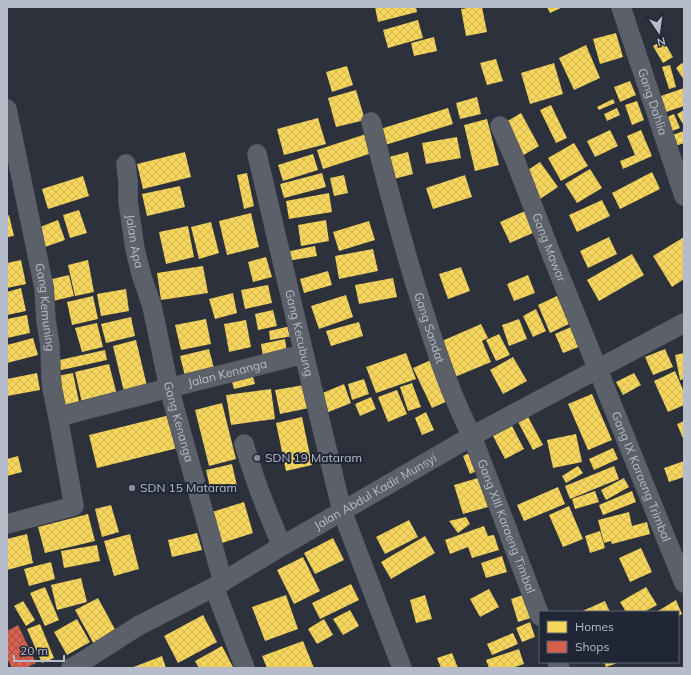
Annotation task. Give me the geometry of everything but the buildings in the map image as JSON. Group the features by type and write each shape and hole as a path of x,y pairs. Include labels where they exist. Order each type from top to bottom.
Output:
{"street":[{"name":"Gang Dahlia","path":"621,7 684,196"},
{"name":"Gang Kemuning","path":"7,109 44,288 45,314 50,346 50,377 74,506 7,524"},
{"name":"Gang Sandat","path":"371,122 412,274 437,353 462,417 472,436"},
{"name":"Gang Mawar","path":"500,126 598,369"},
{"name":"Gang Kecubung","path":"257,154 342,512 402,668"},
{"name":"Jalan Apa","path":"126,169 134,249 152,306"},
{"name":"Gang Kenanga","path":"152,306 169,388 218,585 245,668"},
{"name":"Jalan Abdul Kadir Munsyi","path":"81,666 138,626 218,585 282,546 472,436 684,323"},
{"name":"Jalan Kenanga","path":"58,417 304,354"},
{"name":"Gang IX Karaeng Trimbal","path":"598,369 684,583"},
{"name":"Gang XIII Karaeng Timbal","path":"472,436 539,613"},
{"path":"244,444 253,475 282,546"}],"place":[{"name":"SDN 19 Mataram","path":"257,458"},
{"name":"SDN 15 Mataram","path":"132,488"}]}
